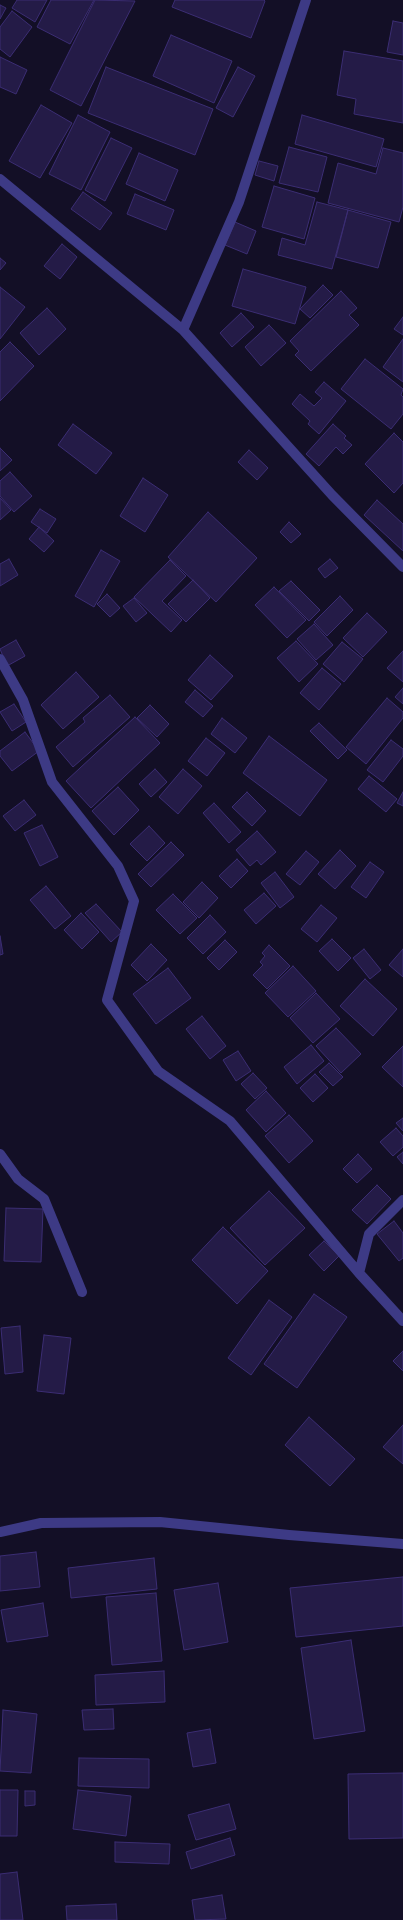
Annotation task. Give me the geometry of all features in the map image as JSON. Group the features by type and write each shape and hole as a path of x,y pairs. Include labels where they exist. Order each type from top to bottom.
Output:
{"street":[{"path":"183,330 239,202 306,0"},
{"path":"0,179 183,330 332,495 403,567"},
{"path":"0,659 23,700 52,782 118,866 134,901 107,1000 158,1071 230,1121 359,1273 403,1321"},
{"path":"0,1154 18,1179 44,1199 82,1292"},
{"path":"359,1273 369,1234 403,1200"},
{"path":"0,1532 41,1523 160,1522 289,1535 403,1544"}],"building":[{"path":"17,0 47,0 35,22 12,8"},
{"path":"51,0 94,0 70,44 37,27"},
{"path":"95,0 135,1 81,106 50,90"},
{"path":"175,0 265,1 251,38 172,7"},
{"path":"0,5 6,8 0,19"},
{"path":"12,11 32,27 10,57 0,49 0,27"},
{"path":"393,21 403,23 403,55 387,52"},
{"path":"171,35 232,61 214,103 153,76"},
{"path":"344,51 403,61 403,123 354,114 356,99 337,95"},
{"path":"0,57 27,70 16,94 0,87"},
{"path":"106,67 213,109 195,155 88,113"},
{"path":"238,67 255,76 233,117 216,108"},
{"path":"41,105 72,123 40,178 9,161"},
{"path":"78,115 110,132 81,190 49,174"},
{"path":"302,115 384,139 376,167 295,144"},
{"path":"111,138 132,148 105,201 85,190"},
{"path":"289,147 327,157 318,192 279,183"},
{"path":"383,148 403,153 403,207 399,222 328,203 338,163 376,174"},
{"path":"139,153 178,170 165,201 126,184"},
{"path":"259,161 278,166 274,181 255,175"},
{"path":"274,186 315,198 304,239 262,227"},
{"path":"83,192 112,213 100,230 71,209"},
{"path":"135,194 174,210 166,230 127,214"},
{"path":"317,202 348,210 332,269 278,255 282,238 305,245"},
{"path":"348,210 391,222 378,268 336,257"},
{"path":"235,222 256,231 247,254 225,245"},
{"path":"62,244 77,257 60,279 44,266"},
{"path":"0,258 6,263 0,270"},
{"path":"243,269 306,287 295,324 232,306"},
{"path":"323,285 333,295 310,318 300,309"},
{"path":"0,287 25,307 0,339"},
{"path":"341,291 357,308 349,315 359,325 311,371 295,355 299,351 290,341"},
{"path":"47,308 66,329 39,355 20,333"},
{"path":"241,313 254,327 232,347 220,333"},
{"path":"403,317 403,335 394,329"},
{"path":"269,325 286,343 261,366 245,347"},
{"path":"403,339 403,382 383,367"},
{"path":"10,342 34,366 0,401 0,352"},
{"path":"365,359 403,389 401,395 403,397 403,414 391,429 341,389"},
{"path":"324,382 346,401 319,434 308,424 310,421 292,404 300,394 314,406 322,398 315,392"},
{"path":"73,424 112,453 96,474 58,445"},
{"path":"333,424 346,436 344,438 352,445 343,454 336,447 319,466 306,454"},
{"path":"394,433 403,442 403,483 394,493 365,464"},
{"path":"0,448 12,460 0,471"},
{"path":"249,450 268,468 257,480 238,462"},
{"path":"10,472 32,496 14,512 0,496 0,481"},
{"path":"143,478 168,495 145,532 120,516"},
{"path":"0,498 11,510 0,520"},
{"path":"377,500 403,524 403,551 364,515"},
{"path":"40,509 56,519 47,533 31,522"},
{"path":"208,512 257,558 216,602 168,557"},
{"path":"289,522 301,534 291,543 280,532"},
{"path":"39,527 54,541 44,552 29,539"},
{"path":"101,550 120,561 94,607 75,596"},
{"path":"9,559 18,575 0,586 0,564"},
{"path":"330,559 338,568 325,578 318,569"},
{"path":"170,560 186,576 162,601 182,620 171,632 134,597"},
{"path":"193,580 210,598 186,622 168,604"},
{"path":"291,581 320,610 309,621 279,591"},
{"path":"274,587 306,620 287,638 255,605"},
{"path":"107,594 120,608 110,617 97,604"},
{"path":"340,596 353,610 327,636 314,622"},
{"path":"134,598 147,613 136,622 123,606"},
{"path":"367,613 387,632 363,657 343,638"},
{"path":"314,624 333,645 316,660 297,639"},
{"path":"16,640 25,656 7,666 0,649"},
{"path":"296,641 318,664 299,682 277,658"},
{"path":"342,642 363,659 344,682 323,664"},
{"path":"403,651 403,682 387,668"},
{"path":"210,655 233,676 211,700 188,680"},
{"path":"322,668 341,684 319,710 300,693"},
{"path":"76,672 99,697 63,729 41,705"},
{"path":"403,688 403,704 395,697"},
{"path":"195,690 213,706 203,717 185,702"},
{"path":"110,695 130,717 73,767 56,747 85,722 83,718"},
{"path":"387,698 403,712 403,718 366,764 346,747"},
{"path":"14,704 26,722 12,731 0,712"},
{"path":"150,705 169,724 157,737 137,718"},
{"path":"135,717 160,743 91,808 66,781"},
{"path":"222,718 247,738 235,753 211,734"},
{"path":"319,723 347,750 338,759 310,731"},
{"path":"25,732 39,751 12,771 0,756 0,751"},
{"path":"269,736 327,780 300,816 243,773"},
{"path":"206,738 225,753 207,776 188,761"},
{"path":"391,740 403,749 403,756 383,782 367,770"},
{"path":"155,769 167,782 151,797 139,784"},
{"path":"183,769 202,786 178,814 159,797"},
{"path":"369,776 397,799 386,812 358,789"},
{"path":"118,787 139,810 114,835 92,811"},
{"path":"247,792 266,811 252,826 232,807"},
{"path":"403,792 403,806 397,803"},
{"path":"24,800 36,815 15,831 3,816"},
{"path":"214,803 241,832 229,843 203,813"},
{"path":"42,825 58,857 40,866 24,833"},
{"path":"149,826 165,843 147,861 130,844"},
{"path":"257,831 276,852 261,865 257,860 250,866 236,850"},
{"path":"171,842 184,855 151,887 138,874"},
{"path":"340,850 356,866 335,889 318,874"},
{"path":"306,851 319,862 300,885 286,874"},
{"path":"237,859 248,871 231,888 219,876"},
{"path":"370,862 384,872 366,898 351,887"},
{"path":"275,872 294,897 280,908 261,883"},
{"path":"202,882 218,898 199,918 183,902"},
{"path":"46,886 71,916 55,929 30,900"},
{"path":"264,893 276,906 256,924 244,910"},
{"path":"173,894 197,918 180,934 156,910"},
{"path":"96,904 122,932 111,942 85,913"},
{"path":"321,905 337,918 317,942 301,929"},
{"path":"81,913 99,932 82,949 64,930"},
{"path":"210,915 226,932 203,954 187,938"},
{"path":"0,936 3,954 0,955"},
{"path":"332,939 351,958 338,971 319,951"},
{"path":"225,940 237,952 219,970 207,958"},
{"path":"151,944 167,960 147,981 131,965"},
{"path":"269,945 290,966 267,989 253,975 263,965 260,962 265,956 262,953"},
{"path":"364,949 381,970 370,979 353,958"},
{"path":"403,949 403,977 389,965"},
{"path":"293,966 316,991 288,1017 265,993"},
{"path":"168,968 191,998 156,1024 133,994"},
{"path":"365,979 397,1009 373,1036 340,1006"},
{"path":"316,993 340,1019 313,1043 290,1018"},
{"path":"202,1016 226,1046 210,1059 186,1029"},
{"path":"336,1028 361,1054 341,1073 316,1046"},
{"path":"311,1045 324,1061 297,1084 284,1067"},
{"path":"403,1046 403,1087 382,1067"},
{"path":"238,1051 251,1071 236,1081 223,1060"},
{"path":"329,1063 343,1077 333,1086 319,1072"},
{"path":"253,1073 267,1088 255,1099 241,1084"},
{"path":"315,1074 328,1088 313,1102 300,1088"},
{"path":"266,1091 286,1113 266,1132 246,1110"},
{"path":"289,1115 313,1141 289,1163 265,1136"},
{"path":"403,1118 403,1131 396,1123"},
{"path":"396,1128 403,1136 403,1147 393,1156 380,1142"},
{"path":"403,1152 403,1164 397,1157"},
{"path":"358,1154 372,1169 357,1183 343,1169"},
{"path":"377,1185 391,1199 367,1224 352,1210"},
{"path":"269,1191 305,1228 265,1265 230,1228"},
{"path":"6,1208 43,1209 41,1262 4,1261"},
{"path":"394,1221 403,1233 403,1258 399,1261 377,1234"},
{"path":"223,1227 268,1271 237,1304 192,1260"},
{"path":"324,1241 339,1256 324,1271 309,1255"},
{"path":"314,1294 347,1317 297,1388 264,1364"},
{"path":"269,1300 292,1317 251,1375 228,1358"},
{"path":"20,1326 23,1372 5,1374 1,1328"},
{"path":"44,1335 71,1338 64,1394 37,1391"},
{"path":"403,1351 403,1371 393,1361"},
{"path":"309,1417 355,1459 330,1486 285,1445"},
{"path":"403,1425 403,1464 383,1447"},
{"path":"36,1552 40,1587 0,1591 0,1556"},
{"path":"154,1558 157,1589 71,1598 68,1568"},
{"path":"403,1577 403,1626 296,1637 290,1588"},
{"path":"218,1583 228,1642 184,1650 174,1590"},
{"path":"156,1593 162,1661 112,1665 106,1597"},
{"path":"43,1603 48,1636 7,1642 1,1610"},
{"path":"351,1640 365,1731 314,1739 301,1648"},
{"path":"164,1671 165,1702 96,1705 95,1675"},
{"path":"113,1709 114,1729 84,1730 82,1710"},
{"path":"3,1710 37,1714 31,1773 0,1771"},
{"path":"210,1729 216,1763 193,1767 187,1733"},
{"path":"79,1758 149,1759 149,1788 78,1786"},
{"path":"403,1773 403,1838 349,1839 348,1774"},
{"path":"0,1790 18,1790 17,1836 0,1836"},
{"path":"78,1790 131,1796 126,1836 73,1829"},
{"path":"25,1791 35,1791 35,1805 25,1806"},
{"path":"229,1804 236,1829 196,1840 188,1815"},
{"path":"230,1838 235,1855 191,1869 186,1852"},
{"path":"115,1842 170,1844 169,1864 115,1862"},
{"path":"17,1872 23,1920 0,1920 0,1874"},
{"path":"222,1895 226,1919 195,1920 192,1900"},
{"path":"116,1904 117,1920 67,1920 66,1906"}]}
